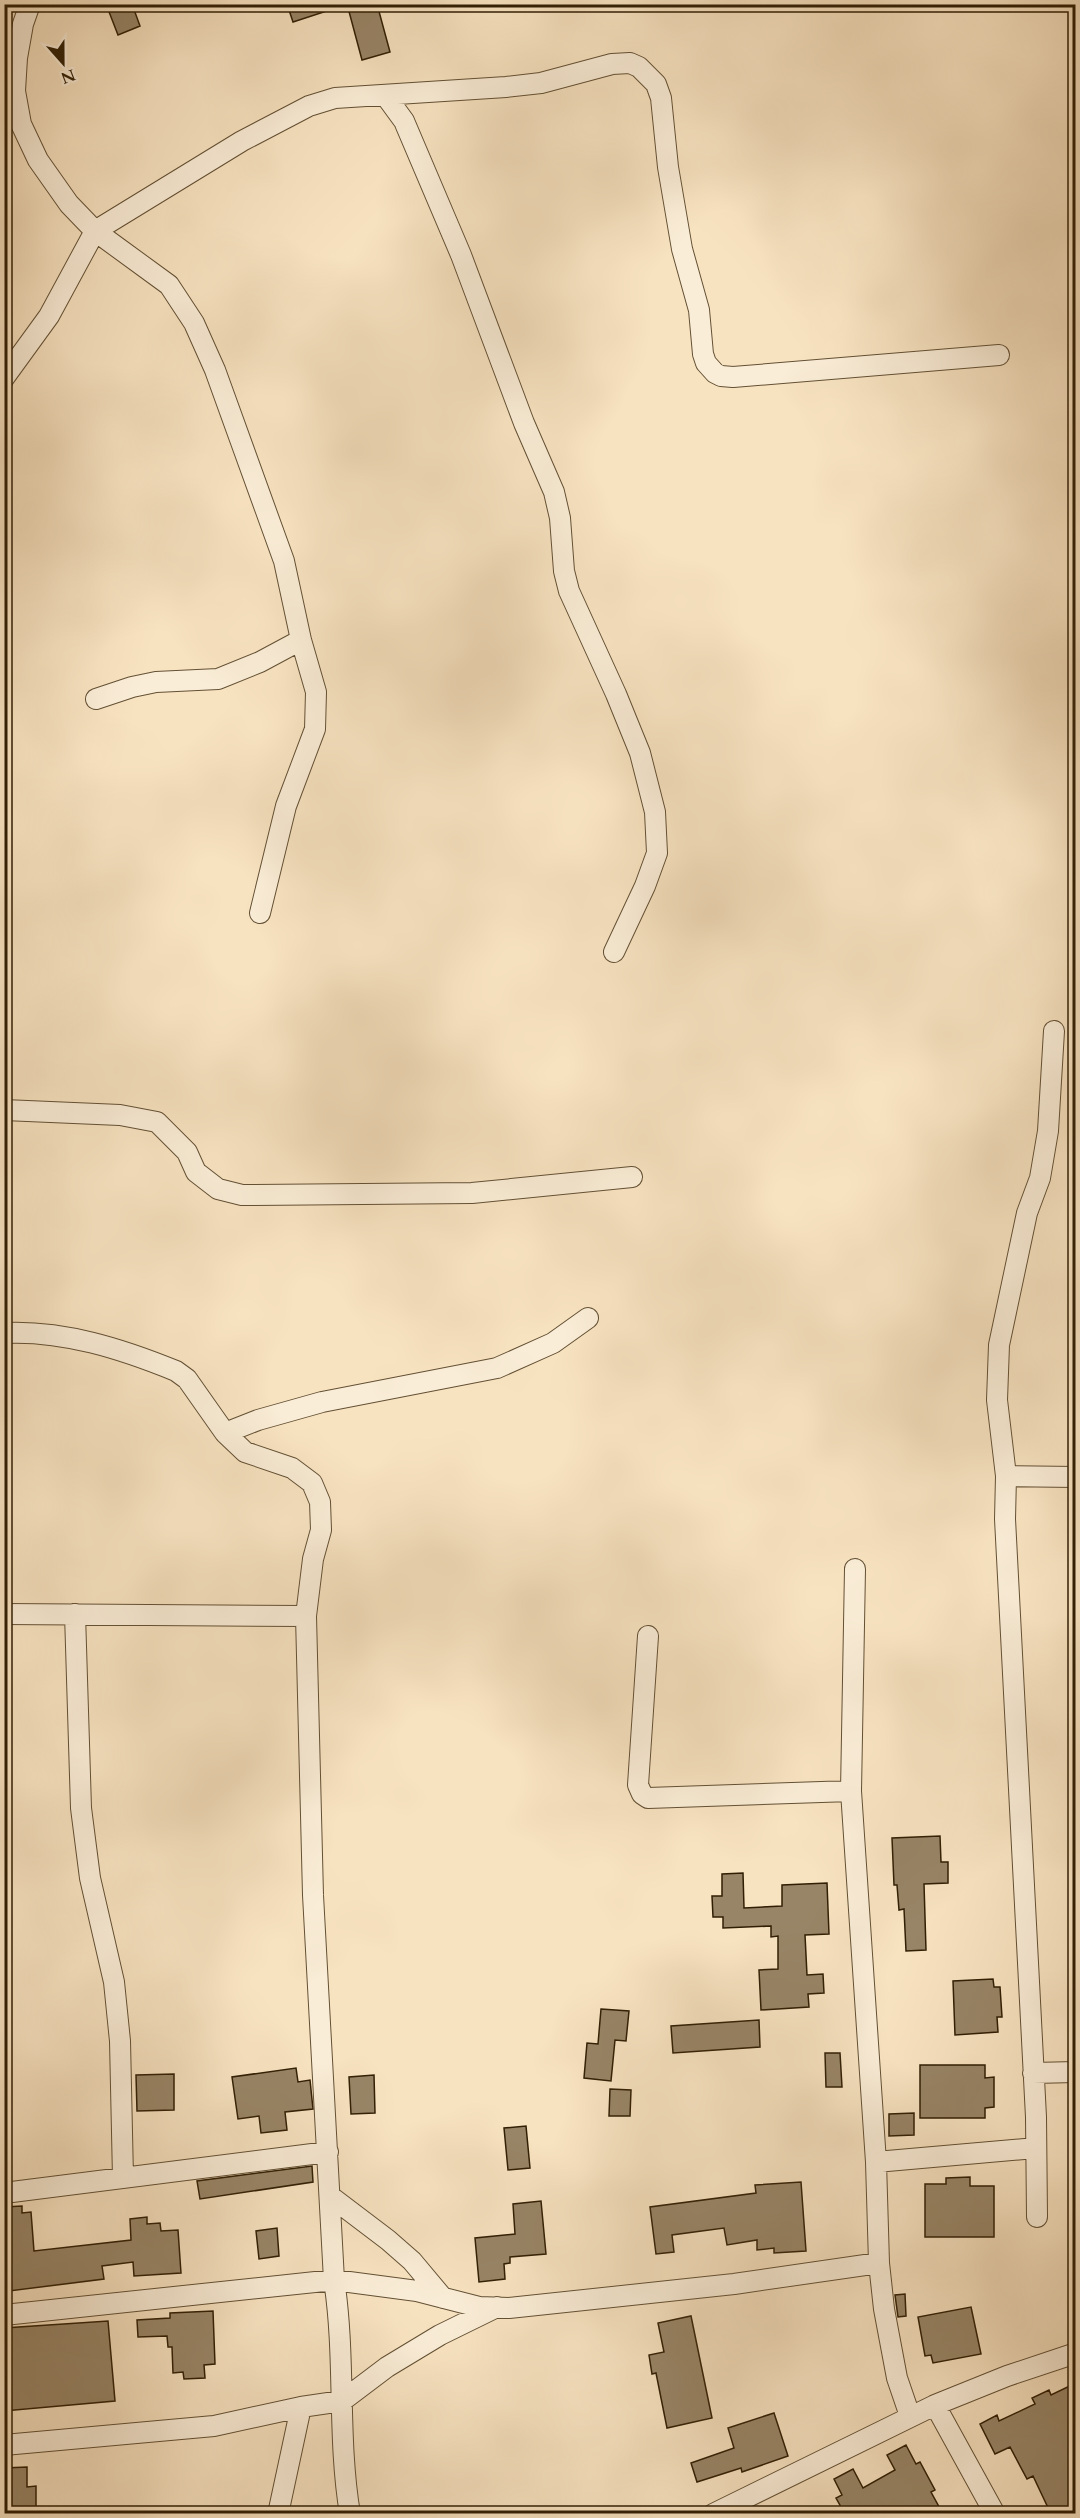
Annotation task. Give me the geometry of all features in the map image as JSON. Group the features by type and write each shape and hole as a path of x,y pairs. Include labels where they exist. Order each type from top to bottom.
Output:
{"street":[{"path":"30,4 22,24 17,58 15,91 21,124 38,160 69,204 95,231 169,285 194,323 214,370 285,561 301,640 316,692 315,729 286,806 260,913"},
{"path":"4,378 49,316 95,231 242,141 309,106 335,98 541,83 612,64 630,63 646,73 656,84 661,98 668,167 682,249 700,318 703,354 706,363 721,376 733,377 999,355"},
{"path":"385,95 404,121 461,255 524,423 554,492 560,518 564,571 569,591 640,753 656,812 657,853 645,886 614,952"},
{"path":"96,699 156,682 218,679 260,662 301,640"},
{"path":"1037,2217 1033,2073 1005,1519 1006,1476 998,1400 999,1345 1027,1213 1040,1178 1048,1131 1054,1031"},
{"path":"4,1110 120,1115 157,1122 187,1152 196,1172 218,1189 242,1196 472,1194 632,1177"},
{"path":"225,1433 258,1420 322,1402 497,1368 553,1343 588,1318"},
{"path":"4,1334 25,1332 71,1338 176,1371 187,1379 225,1433 244,1452 292,1468 312,1483 320,1502 321,1530 312,1559 306,1616 313,1894 334,2280 340,2320 344,2475 350,2514"},
{"path":"1006,1476 1076,1477"},
{"path":"855,1569 851,1791 876,2162 879,2263 884,2309 897,2378 910,2416"},
{"path":"4,1614 306,1616"},
{"path":"75,1614 81,1808 90,1878 114,1982 120,2041 123,2178"},
{"path":"648,1636 638,1785 642,1794 648,1798 851,1791"},
{"path":"1033,2073 1076,2072"},
{"path":"876,2162 1036,2148"},
{"path":"4,2193 328,2152"},
{"path":"330,2196 412,2260 443,2298"},
{"path":"4,2315 334,2280 417,2291 479,2307 497,2307 734,2284 879,2263"},
{"path":"4,2445 214,2426 301,2407 342,2401 396,2362 497,2307"},
{"path":"713,2514 910,2416 1007,2376 1076,2353"},
{"path":"935,2405 995,2514"},
{"path":"278,2514 301,2407"}],"building":[{"path":"106,4 132,4 140,26 118,35"},
{"path":"287,4 336,4 336,8 293,22"},
{"path":"347,4 377,4 390,52 362,60"},
{"path":"940,1836 941,1862 948,1862 948,1883 924,1884 926,1950 906,1951 904,1909 899,1910 897,1885 894,1885 892,1838"},
{"path":"743,1873 744,1908 782,1906 782,1885 827,1883 829,1934 805,1935 807,1975 823,1974 824,1993 808,1994 809,2007 761,2010 759,1970 778,1969 778,1936 771,1937 771,1926 723,1928 723,1917 713,1917 712,1896 722,1896 722,1874"},
{"path":"993,1979 994,1987 1000,1987 1002,2017 997,2017 998,2032 955,2035 953,1981"},
{"path":"601,2009 629,2011 626,2041 615,2040 611,2081 584,2078 587,2043 598,2044"},
{"path":"759,2020 760,2047 673,2053 671,2026"},
{"path":"825,2053 840,2053 842,2087 826,2087"},
{"path":"920,2065 985,2065 985,2078 994,2077 994,2107 985,2108 985,2118 920,2118"},
{"path":"296,2068 298,2082 310,2080 313,2109 285,2112 287,2130 261,2133 259,2116 238,2119 232,2077"},
{"path":"174,2074 174,2110 137,2111 136,2075"},
{"path":"374,2075 375,2113 351,2114 349,2077"},
{"path":"610,2089 631,2090 630,2116 609,2116"},
{"path":"914,2113 914,2135 889,2136 889,2114"},
{"path":"526,2126 530,2168 508,2170 504,2128"},
{"path":"312,2166 313,2182 200,2199 197,2181"},
{"path":"970,2177 970,2186 994,2186 994,2237 925,2237 925,2184 946,2184 946,2178"},
{"path":"801,2182 806,2251 774,2253 774,2248 757,2250 757,2240 727,2245 724,2228 672,2235 674,2252 656,2254 650,2207 756,2193 755,2185"},
{"path":"541,2201 546,2254 510,2257 510,2263 504,2264 505,2279 479,2282 475,2238 515,2234 513,2204"},
{"path":"22,2206 22,2213 31,2212 34,2251 131,2240 130,2219 147,2217 147,2224 160,2223 161,2231 178,2230 181,2273 134,2276 133,2262 102,2266 104,2279 9,2291 4,2253 4,2207"},
{"path":"277,2228 279,2256 259,2259 256,2231"},
{"path":"905,2294 906,2316 898,2317 895,2295"},
{"path":"971,2307 981,2354 933,2363 931,2355 925,2356 918,2317"},
{"path":"213,2311 215,2364 204,2365 205,2378 184,2379 183,2372 173,2373 172,2347 168,2347 167,2336 138,2337 137,2320 170,2318 170,2313"},
{"path":"691,2316 712,2418 667,2428 656,2373 652,2374 649,2355 664,2352 658,2323"},
{"path":"108,2321 115,2401 4,2411 4,2328"},
{"path":"1076,2383 1076,2514 1051,2514 1033,2476 1027,2479 1010,2447 995,2454 980,2424 997,2415 999,2421 1035,2404 1032,2398 1049,2390 1051,2395"},
{"path":"774,2413 788,2456 742,2472 741,2468 697,2482 691,2463 734,2448 728,2428"},
{"path":"906,2445 916,2464 920,2462 935,2490 931,2492 943,2514 845,2514 836,2498 842,2495 834,2479 853,2469 863,2488 895,2470 887,2455"},
{"path":"27,2467 27,2487 36,2486 36,2512 4,2513 4,2468"}]}
